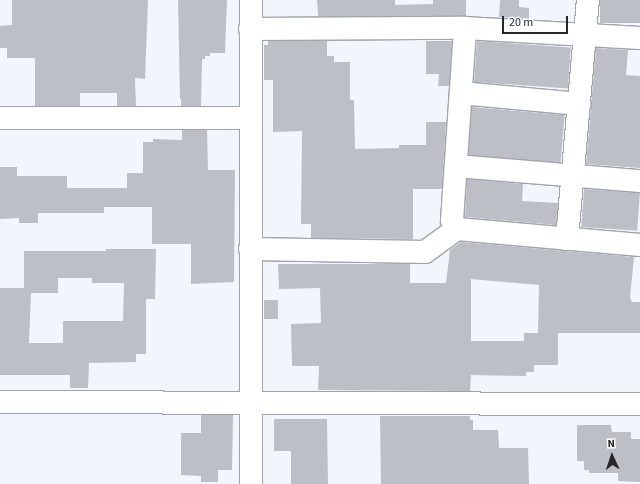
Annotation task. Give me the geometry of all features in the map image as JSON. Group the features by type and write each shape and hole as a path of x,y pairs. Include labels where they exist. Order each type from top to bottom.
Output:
{"street":[{"path":"251,0 251,484"},
{"path":"567,238 588,0"},
{"path":"250,29 465,28 640,38"},
{"path":"457,229 452,220 465,28"},
{"path":"461,93 579,104"},
{"path":"0,118 250,118"},
{"path":"456,166 640,181"},
{"path":"250,249 424,252 457,229 640,245"},
{"path":"0,402 640,404"}],"building":[{"path":"12,0 148,0 145,79 135,78 136,106 117,106 117,93 80,93 80,106 35,106 35,58 7,58 7,48 0,48 0,26 12,25"},
{"path":"178,0 227,0 225,53 210,53 210,56 205,56 205,59 202,59 201,106 181,106"},
{"path":"317,0 395,0 395,5 433,4 433,0 466,0 466,16 318,16"},
{"path":"500,0 519,0 519,7 529,8 529,19 499,17"},
{"path":"600,0 640,0 640,23 600,23"},
{"path":"268,41 327,41 327,56 334,56 334,62 350,62 350,100 354,100 355,149 399,148 399,145 426,145 426,122 446,122 442,189 413,189 413,239 311,238 311,224 301,224 302,131 273,132 273,80 264,80 264,45 268,45"},
{"path":"426,41 452,41 449,86 438,86 439,74 426,74"},
{"path":"477,41 571,48 568,88 474,82"},
{"path":"596,48 628,50 626,75 640,76 640,168 586,164"},
{"path":"472,107 565,115 560,163 468,155"},
{"path":"182,130 207,130 208,170 235,170 234,282 191,284 191,244 152,244 152,207 104,207 104,213 38,213 38,223 19,223 19,218 0,219 0,167 17,167 17,176 67,176 67,188 127,188 127,173 143,173 143,142 153,142 153,139 182,140"},
{"path":"467,179 523,184 522,201 558,203 556,225 465,217"},
{"path":"584,189 640,193 637,231 581,227"},
{"path":"461,242 634,257 630,298 632,302 640,302 640,333 558,333 558,365 534,365 534,372 526,372 526,376 471,375 470,391 318,390 319,366 292,366 291,324 321,323 320,288 279,289 278,264 410,264 410,283 446,283 450,250","holes":["471,279 539,285 538,333 524,333 524,341 471,341"]},
{"path":"106,249 156,249 155,299 146,299 146,354 136,354 136,362 89,363 88,388 70,388 70,375 0,375 0,288 24,288 24,251 106,251","holes":["58,278 92,278 92,283 124,283 123,321 63,321 63,343 29,343 31,293 58,293"]},
{"path":"264,300 278,300 278,319 264,319"},
{"path":"201,415 233,415 232,470 218,470 218,482 201,482 201,476 181,475 181,433 201,433"},
{"path":"380,416 470,416 470,420 473,420 473,430 498,430 499,448 528,448 529,484 381,484"},
{"path":"274,419 327,419 328,484 291,484 291,451 274,451"},
{"path":"577,425 611,425 612,432 631,432 631,439 640,439 640,482 618,481 618,473 589,473 589,470 584,470 584,461 577,461"}]}
